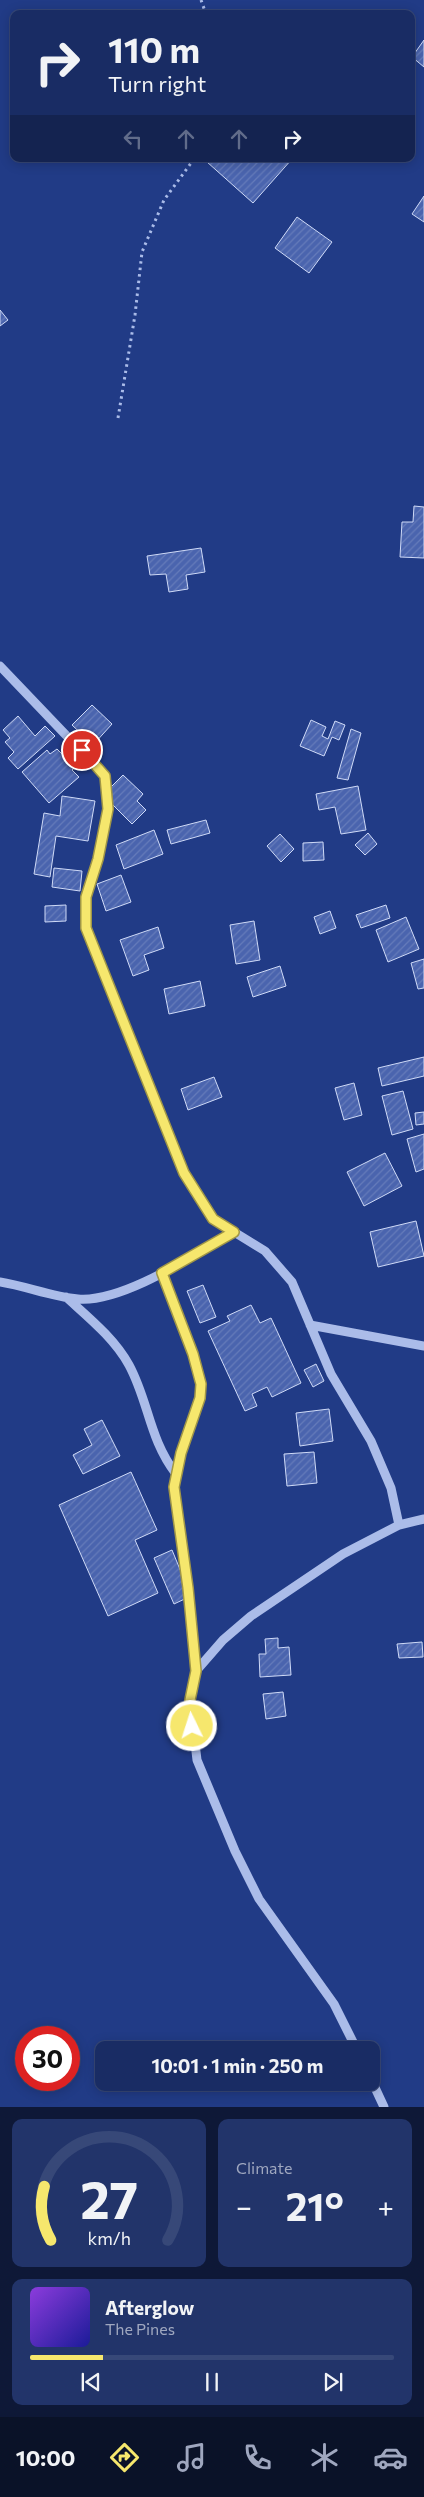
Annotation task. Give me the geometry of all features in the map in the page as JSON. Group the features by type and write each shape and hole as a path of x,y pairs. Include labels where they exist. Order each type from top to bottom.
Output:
{"street":[{"path":"0,666 105,776 108,809 98,859 86,897 86,928 184,1173 213,1219 265,1251 292,1282 331,1374 371,1441 391,1488 399,1524"},
{"path":"0,1282 79,1300 110,1295 162,1273 234,1232"},
{"path":"162,1273 193,1354 201,1384 200,1398 176,1474 174,1502 188,1588 196,1671 190,1700 197,1760 235,1851 259,1899 334,2004 352,2041"},
{"path":"65,1296 119,1347 130,1367 145,1404 156,1442 164,1458 176,1474"},
{"path":"310,1325 424,1346"},
{"path":"196,1671 223,1640 251,1616 343,1554 399,1524 424,1519"},
{"path":"377,2091 384,2107"}],"path":[{"path":"118,418 135,315 142,252 164,200 192,162"}],"building":[{"path":"424,40 424,67 415,60 415,53"},
{"path":"207,162 289,162 253,203"},
{"path":"424,196 424,222 412,214"},
{"path":"297,217 332,242 309,273 275,248"},
{"path":"0,310 8,320 0,326"},
{"path":"414,506 424,507 424,558 400,557 402,522 413,522"},
{"path":"201,548 205,572 186,575 188,589 169,592 166,574 150,575 147,556"},
{"path":"92,705 112,724 93,745 72,725"},
{"path":"18,716 35,736 45,726 55,736 18,769 8,758 14,752 5,742 10,738 3,730"},
{"path":"311,720 326,727 322,736 328,739 335,721 345,725 339,740 332,737 324,756 300,746"},
{"path":"351,729 361,733 348,780 337,778"},
{"path":"78,745 88,756 72,770 79,777 49,803 22,772 47,750 50,754 57,749 65,757"},
{"path":"123,775 143,794 137,801 146,810 132,824 103,795"},
{"path":"358,786 366,830 341,834 335,807 319,810 316,794"},
{"path":"62,796 95,801 88,841 56,836 50,877 34,874 44,813 60,816"},
{"path":"206,820 210,833 171,844 167,830"},
{"path":"154,830 163,854 124,869 116,845"},
{"path":"368,833 377,844 365,855 355,845"},
{"path":"280,834 294,849 281,862 267,846"},
{"path":"323,842 324,860 303,861 303,843"},
{"path":"54,868 82,871 80,891 52,887"},
{"path":"121,875 131,902 106,911 97,884"},
{"path":"66,905 66,921 45,922 45,906"},
{"path":"386,905 390,918 361,928 356,915"},
{"path":"330,911 336,928 320,934 314,917"},
{"path":"406,917 419,949 388,962 376,930"},
{"path":"254,921 260,960 236,964 230,925"},
{"path":"158,927 164,948 144,955 149,970 133,976 120,940"},
{"path":"424,959 424,988 418,989 411,963"},
{"path":"280,966 286,986 253,997 247,977"},
{"path":"200,981 205,1006 169,1014 164,989"},
{"path":"424,1057 424,1076 382,1086 378,1068"},
{"path":"214,1077 222,1097 188,1110 181,1089"},
{"path":"354,1083 362,1115 344,1120 335,1088"},
{"path":"403,1091 413,1129 392,1135 382,1096"},
{"path":"424,1112 424,1124 416,1125 415,1113"},
{"path":"424,1134 424,1169 416,1172 407,1139"},
{"path":"385,1153 402,1186 364,1206 347,1172"},
{"path":"416,1221 424,1256 378,1267 370,1232"},
{"path":"203,1285 216,1317 200,1323 187,1291"},
{"path":"251,1305 260,1323 271,1318 301,1383 272,1397 267,1387 252,1394 257,1406 245,1411 208,1331 230,1321 227,1316"},
{"path":"316,1364 324,1381 313,1387 304,1370"},
{"path":"329,1409 333,1441 300,1446 296,1413"},
{"path":"102,1420 120,1456 83,1474 73,1455 92,1445 84,1429"},
{"path":"314,1452 317,1483 287,1486 284,1454"},
{"path":"131,1472 157,1530 135,1540 158,1593 108,1616 59,1505"},
{"path":"172,1550 191,1596 174,1604 154,1558"},
{"path":"278,1638 278,1648 289,1647 291,1675 260,1677 259,1654 266,1654 265,1639"},
{"path":"422,1642 423,1657 399,1658 397,1644"},
{"path":"283,1692 286,1716 266,1719 263,1694"}],"route":[{"path":"82,750 105,776 108,809 98,859 86,897 86,928 184,1173 213,1219 234,1232 162,1273 193,1354 201,1384 200,1398 181,1453 174,1487 174,1502 188,1588 196,1671 190,1700 192,1726"}]}
